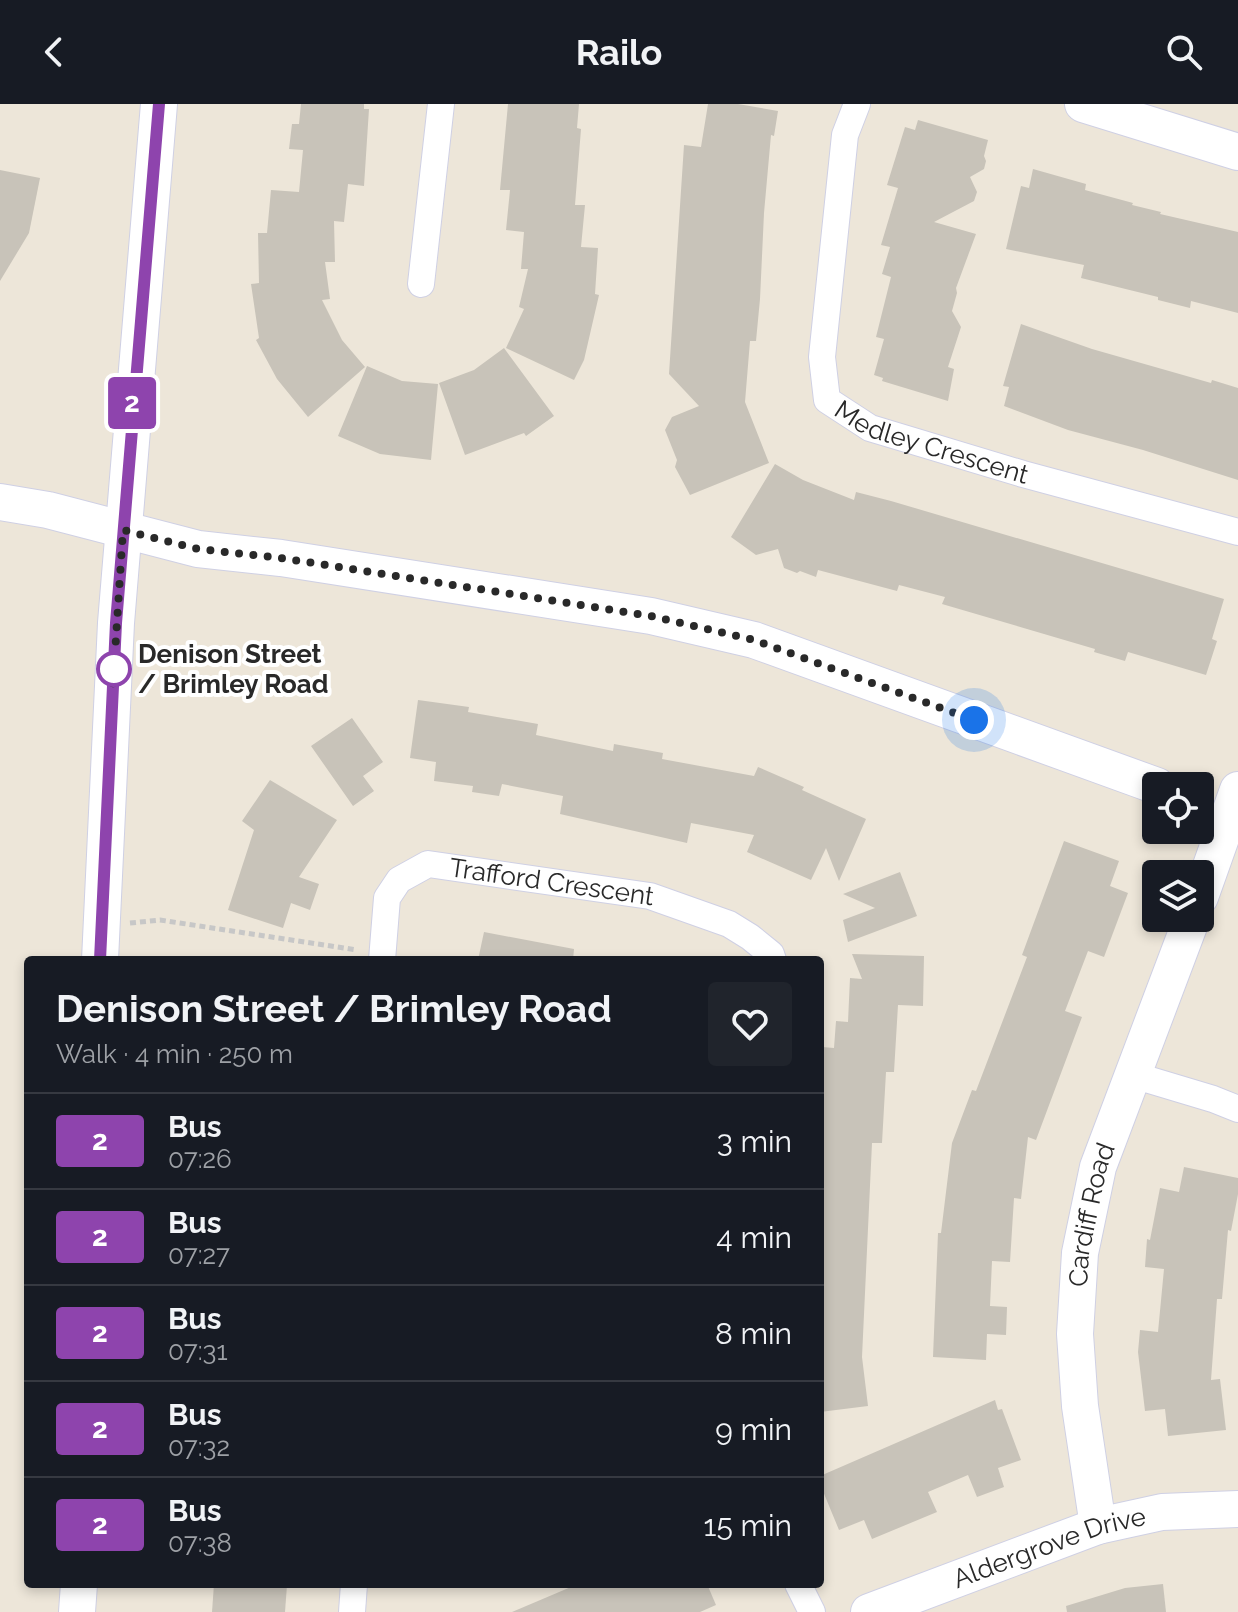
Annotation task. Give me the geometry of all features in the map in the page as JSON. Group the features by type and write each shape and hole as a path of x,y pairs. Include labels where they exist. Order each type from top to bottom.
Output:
{"street":[{"path":"100,956 116,623 159,104"},
{"path":"421,284 441,104"},
{"name":"Medley Crescent","path":"857,104 845,135 822,357 827,400 870,428 1023,474 1238,532"},
{"path":"1083,104 1238,152"},
{"path":"0,502 48,510 198,549 281,558 651,616 754,640 1142,781"},
{"path":"1211,860 1227,805"},
{"name":"Trafford Crescent","path":"382,956 387,898 399,880 428,864 650,896 729,924 772,956"},
{"name":"Cardiff Road","path":"1098,1526 1080,1406 1075,1334 1080,1253 1098,1167 1187,932"},
{"path":"1133,1075 1238,1109"},
{"name":"Aldergrove Drive","path":"869,1612 1098,1526 1162,1512 1238,1509"},
{"path":"77,1612 79,1588"},
{"path":"352,1612 354,1588"},
{"path":"800,1588 812,1612"}],"path":[{"path":"160,920 376,956"}],"building":[{"path":"301,104 364,104 364,109 369,109 364,186 348,184 344,222 334,221 335,262 325,262 330,299 322,300 342,340 365,367 308,417 277,379 256,340 259,338 251,284 259,283 258,233 267,233 271,190 299,192 303,150 289,149 292,124 299,124"},
{"path":"508,104 579,104 577,128 581,129 575,205 585,205 581,247 598,248 595,294 599,295 584,360 574,380 506,348 524,309 519,307 528,269 521,269 524,232 506,230 510,190 500,190"},
{"path":"708,104 738,104 778,111 774,136 771,135 756,341 750,341 745,402 769,463 690,495 675,467 677,460 665,430 672,417 699,406 669,374 684,145 701,147"},
{"path":"918,120 988,140 984,169 970,177 977,192 974,201 934,222 976,234 956,288 952,311 961,327 948,367 954,369 948,401 882,381 883,378 874,375 884,339 876,337 891,277 882,274 890,247 881,245 898,188 887,185 905,127 915,130"},
{"path":"1033,169 1086,184 1085,190 1160,214 1238,232 1238,313 1191,301 1190,308 1158,300 1158,297 1081,278 1084,265 1006,249 1021,186 1029,188"},
{"path":"0,170 40,178 29,233 0,281"},
{"path":"1021,324 1092,349 1238,388 1238,480 1068,430 1004,406 1009,387 1003,386"},
{"path":"504,348 554,416 526,436 524,433 465,455 439,383 474,370"},
{"path":"367,366 402,381 438,384 431,460 380,454 338,436"},
{"path":"775,464 803,480 854,500 856,492 891,501 1224,599 1212,639 1217,641 1206,675 1128,652 1125,661 1094,652 1095,649 942,604 945,597 899,585 897,591 818,570 816,577 800,571 797,573 784,568 778,549 756,555 731,537"},
{"path":"418,700 469,707 468,712 538,724 536,735 613,751 614,744 663,753 662,759 754,776 758,767 866,819 839,881 826,848 811,880 747,852 754,835 691,823 687,843 560,814 563,796 502,784 499,796 472,792 473,786 434,781 436,762 410,758"},
{"path":"352,718 383,762 363,776 374,791 353,806 311,746"},
{"path":"270,780 337,820 299,877 319,884 310,910 291,903 283,928 228,910 254,830 242,821"},
{"path":"1064,841 1119,861 1110,886 1128,893 1104,957 1088,951 1065,1011 1082,1017 1036,1140 1028,1137 1021,1199 1014,1198 1010,1262 992,1261 990,1306 1007,1307 1006,1335 987,1334 986,1360 933,1357 938,1233 941,1233 952,1143 972,1090 976,1091 1027,957 1022,955"},
{"path":"900,872 917,916 848,942 843,920 875,908 843,894"},
{"path":"484,932 574,949 573,956 479,956"},
{"path":"852,954 924,956 923,1006 898,1005 894,1072 886,1072 882,1143 872,1143 862,1357 868,1406 824,1412 824,1047 834,1048 836,1021 848,1022 850,978 862,979"},
{"path":"1184,1167 1238,1178 1231,1231 1228,1230 1222,1299 1217,1299 1211,1380 1220,1379 1226,1430 1168,1436 1165,1409 1145,1411 1138,1352 1140,1330 1158,1332 1164,1269 1145,1267 1147,1239 1150,1240 1160,1188 1179,1192"},
{"path":"995,1400 998,1410 1002,1409 1021,1460 998,1468 1004,1487 977,1497 968,1475 928,1492 937,1512 872,1539 864,1520 839,1530 824,1494 824,1474"},
{"path":"1163,1584 1166,1612 1067,1612 1066,1606 1125,1588"},
{"path":"214,1588 287,1588 285,1612 212,1612"},
{"path":"569,1588 709,1588 716,1605 700,1612 512,1612"}],"bus line":[{"name":"2","path":"100,956 116,623 159,104"}],"place":[{"name":"Denison Street / Brimley Road","path":"114,669"}],"route":[{"path":"114,669 113,684 123,530 198,549 281,558 651,616 754,640 974,720"}]}
